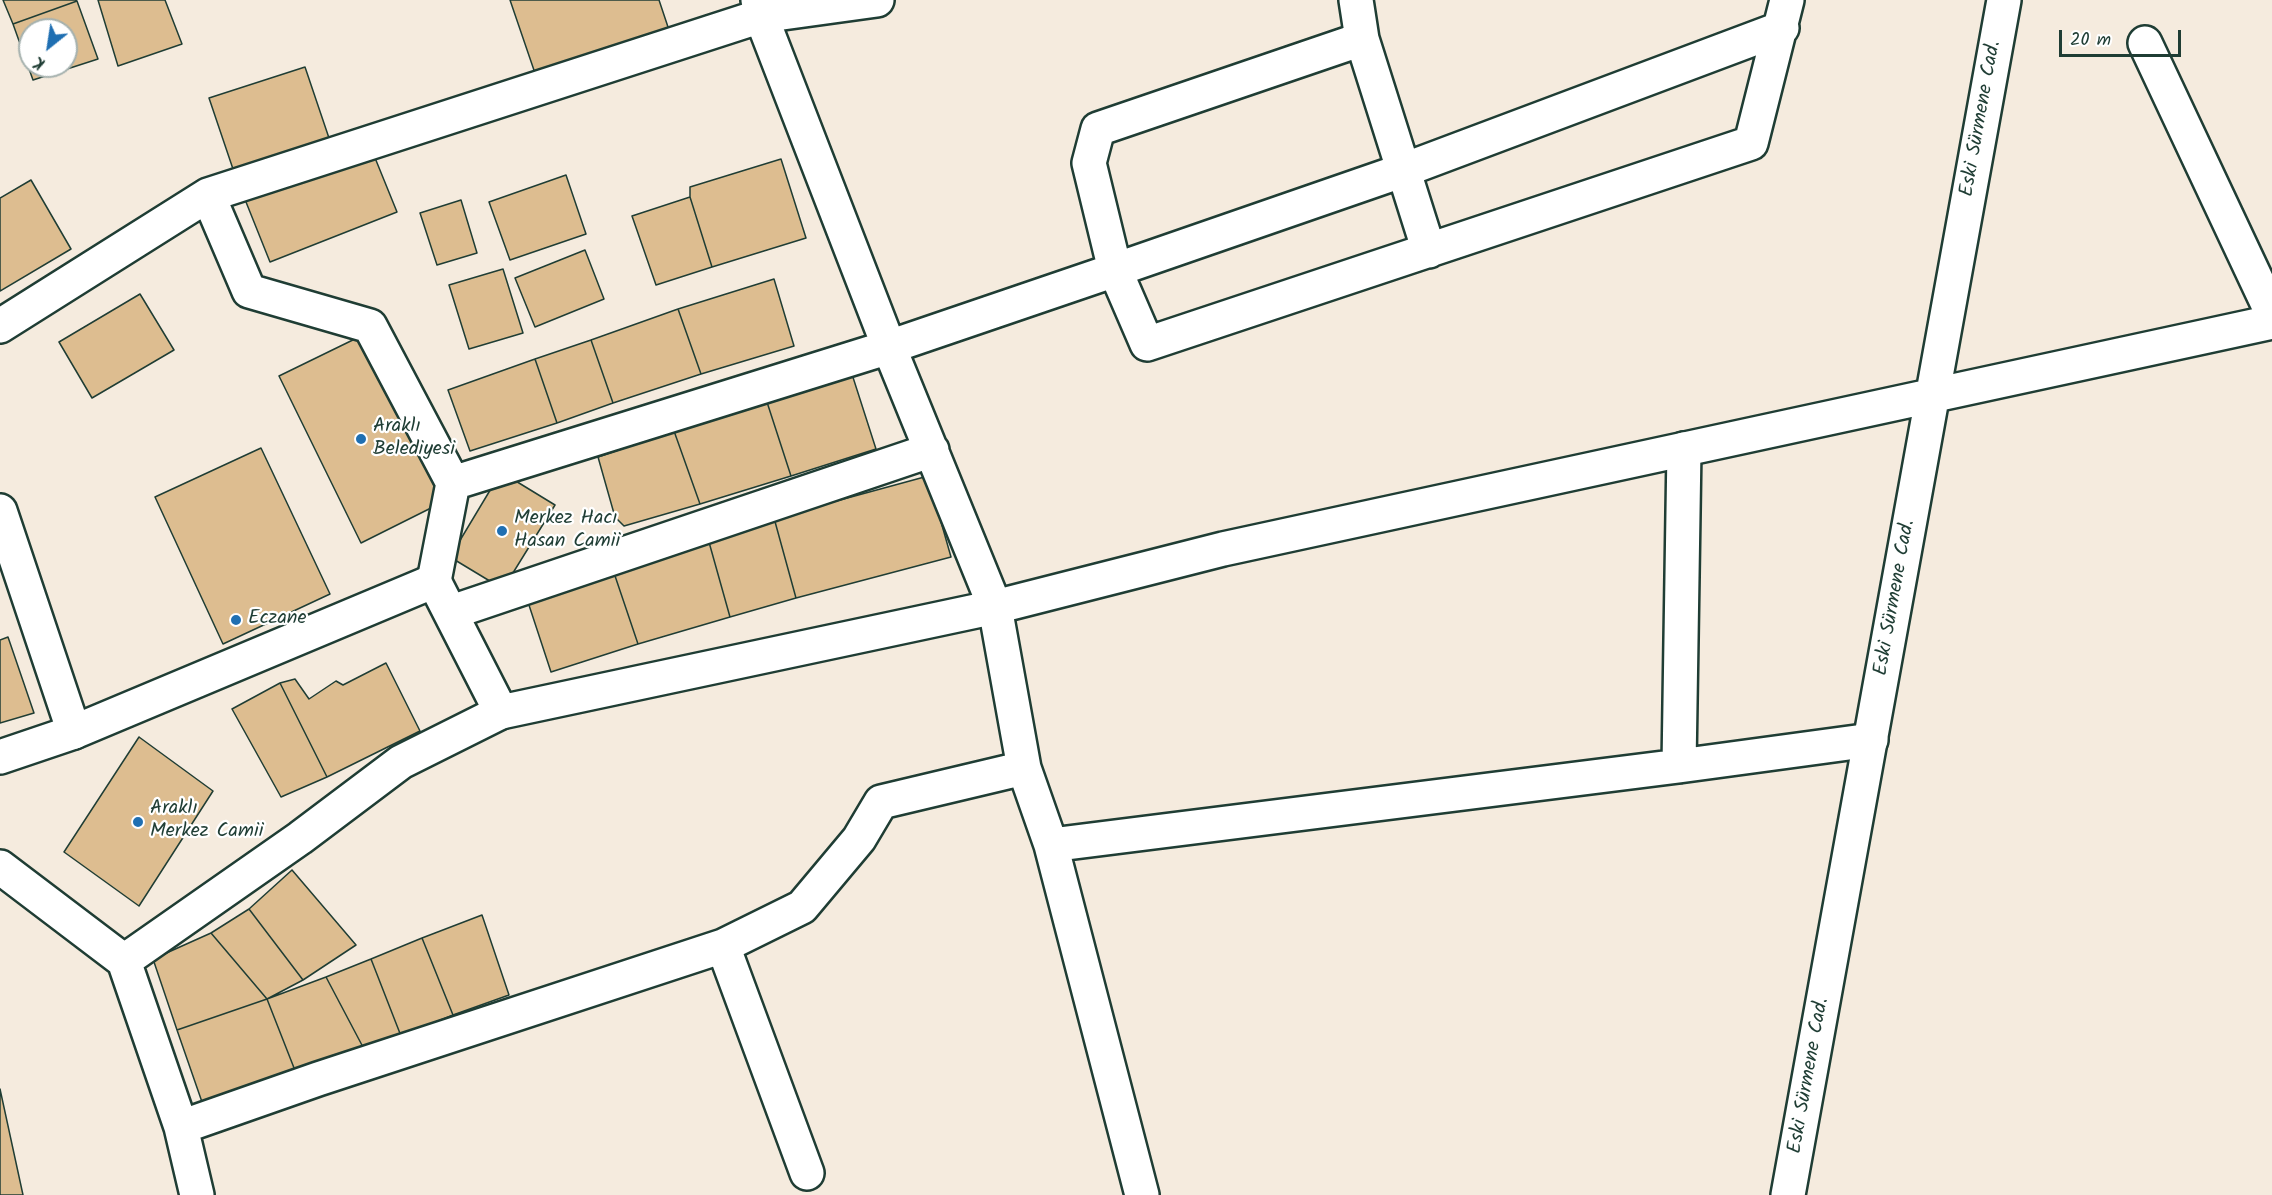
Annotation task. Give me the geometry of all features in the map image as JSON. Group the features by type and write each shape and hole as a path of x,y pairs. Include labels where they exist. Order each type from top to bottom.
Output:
{"street":[{"path":"0,326 208,195 760,8 877,0"},
{"path":"1356,0 1362,39 1429,250"},
{"name":"Eski Sürmene Cad.","path":"1788,1195 2004,0"},
{"path":"760,8 889,347 995,607 1024,768 1051,844 1142,1195"},
{"path":"1362,39 1098,129 1089,163 1115,270 1147,345 1750,143 1785,14"},
{"path":"453,483 889,347 1404,170 1785,14"},
{"path":"2145,43 2272,313"},
{"path":"208,195 249,291 370,326 453,483 434,581 452,612 501,712"},
{"path":"124,961 300,838 401,762 501,712 995,607 1223,549 2272,322"},
{"path":"1679,766 1684,448"},
{"path":"452,612 932,450"},
{"path":"0,511 74,732"},
{"path":"0,757 74,732 434,581"},
{"path":"1051,844 1870,740"},
{"path":"181,1127 329,1075 723,946 802,907 859,839 881,802 1024,768"},
{"path":"0,867 124,961 181,1127 197,1195"},
{"path":"723,946 807,1173"}],"building":[{"path":"3,0 77,1 30,18 18,18 18,22 13,24"},
{"path":"98,0 165,0 182,44 118,66"},
{"path":"510,0 659,0 670,33 537,79"},
{"path":"77,1 98,59 78,65 78,18 30,18"},
{"path":"18,22 18,38 13,24"},
{"path":"305,67 330,141 234,172 209,98"},
{"path":"371,148 397,212 270,262 244,197"},
{"path":"781,159 806,238 712,267 690,197 690,187"},
{"path":"566,175 586,234 510,260 489,202"},
{"path":"31,180 71,249 0,291 0,198"},
{"path":"690,197 712,267 656,285 632,216"},
{"path":"461,200 477,253 437,265 420,213"},
{"path":"585,250 604,299 535,327 515,278"},
{"path":"503,269 523,333 469,349 449,285"},
{"path":"774,279 794,346 701,374 678,309"},
{"path":"140,294 174,350 92,398 59,342"},
{"path":"678,309 701,374 613,403 591,340"},
{"name":"Araklı Belediyesi","path":"361,336 443,502 361,543 279,376"},
{"path":"591,340 613,403 557,423 535,359"},
{"path":"535,359 557,423 470,451 448,390"},
{"path":"850,368 876,449 791,476 765,396"},
{"path":"765,396 791,476 700,504 674,431"},
{"path":"674,431 700,504 624,526 615,517 598,457"},
{"path":"261,448 330,594 223,644 155,497"},
{"name":"Merkez Hacı Hasan Camii","path":"501,472 555,505 503,589 450,557"},
{"path":"928,476 951,557 796,598 774,518"},
{"path":"774,518 796,598 730,617 707,535"},
{"path":"707,535 730,617 638,644 611,564"},
{"path":"611,564 638,644 551,672 525,593"},
{"path":"8,637 34,713 0,723 0,640"},
{"path":"386,663 420,731 327,777 280,683 295,679 309,699 336,681 343,685"},
{"path":"280,683 327,777 281,797 232,709"},
{"name":"Araklı Merkez Camii","path":"139,737 213,791 139,906 64,852"},
{"path":"292,870 356,945 303,980 249,909"},
{"path":"249,909 303,980 267,999 211,933"},
{"path":"482,915 509,995 453,1015 422,938"},
{"path":"211,933 267,999 177,1030 153,959"},
{"path":"422,938 453,1015 401,1036 371,959"},
{"path":"371,959 401,1036 364,1049 326,977"},
{"path":"326,977 364,1049 296,1073 267,999"},
{"path":"267,999 296,1073 202,1102 177,1030"},
{"path":"0,1089 23,1195 0,1195"}],"place":[{"name":"Araklı Belediyesi","path":"361,439"},
{"name":"Merkez Hacı Hasan Camii","path":"502,531"},
{"name":"Eczane","path":"236,620"},
{"name":"Araklı Merkez Camii","path":"138,822"}]}
